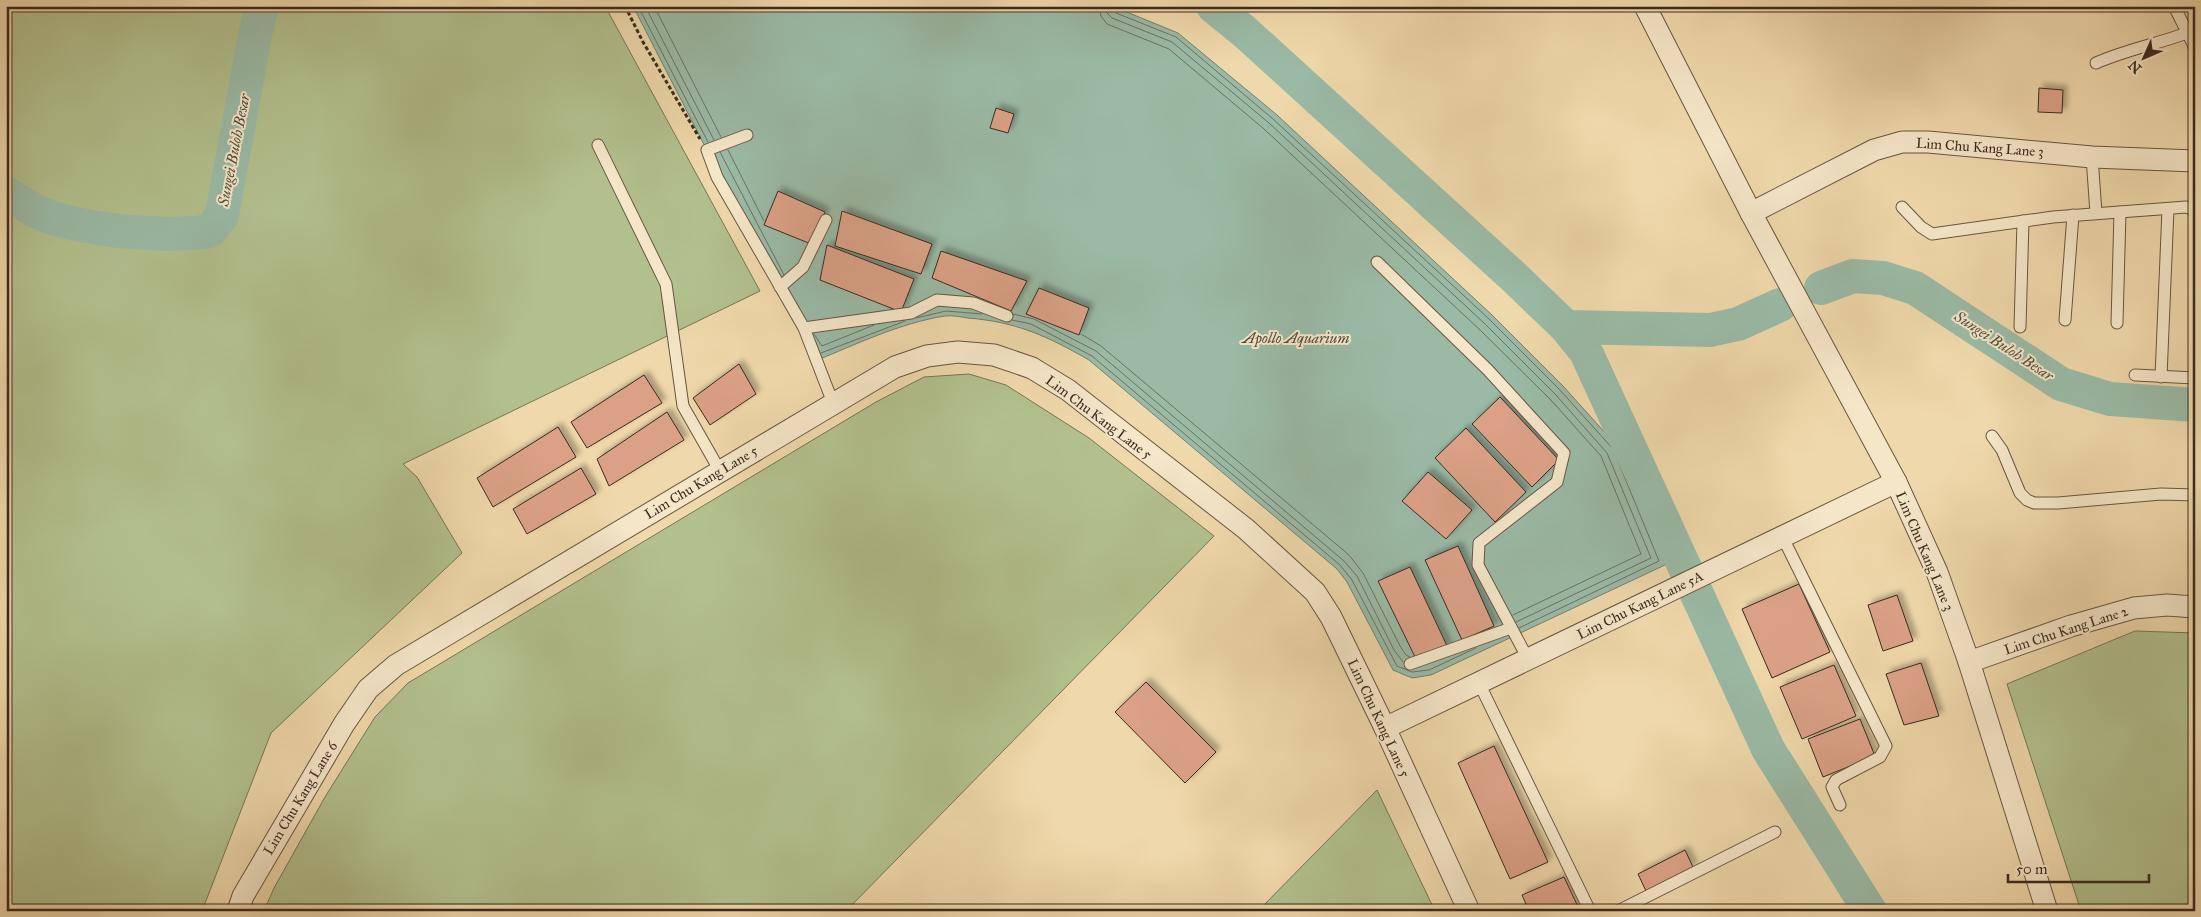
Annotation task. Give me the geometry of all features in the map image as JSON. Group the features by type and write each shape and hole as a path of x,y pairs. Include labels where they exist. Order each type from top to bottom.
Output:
{"street":[{"name":"Lim Chu Kang Lane 3","path":"1645,6 1751,213 1896,482 1937,572 1969,662 2047,911"},
{"name":"Lim Chu Kang Lane 3","path":"1751,213 1874,150 1902,142 1928,142 2092,157 2195,160"},
{"name":"Lim Chu Kang Lane 5","path":"368,689 396,665 833,402 895,367 927,356 958,352 994,355 1032,368 1068,390 1246,529 1315,592 1331,617 1385,728 1469,911"},
{"name":"Lim Chu Kang Lane 5A","path":"1385,728 1896,482"},
{"name":"Lim Chu Kang Lane 2","path":"1969,662 2071,626 2134,608 2167,605 2195,607"},
{"name":"Lim Chu Kang Lane 6","path":"238,911 243,896 344,724 368,689"}],"lane":[{"path":"2174,6 2195,48"},
{"path":"2096,63 2119,53 2144,48 2187,33"},
{"path":"747,135 707,150 717,177 804,328 833,402"},
{"path":"598,145 666,284 683,406 720,471"},
{"path":"2092,157 2096,213"},
{"path":"1902,207 1920,227 1932,234 2073,215 2186,207 2195,210"},
{"path":"2161,377 2168,209"},
{"path":"2117,323 2120,212"},
{"path":"2065,320 2073,215"},
{"path":"780,287 803,267 826,220"},
{"path":"2020,327 2023,221"},
{"path":"1377,262 1488,370 1564,453 1557,482 1479,542 1478,565 1528,659"},
{"path":"804,328 911,313 937,300 973,303 1006,316"},
{"path":"2135,375 2195,378"},
{"path":"1992,436 2002,450 2020,494 2034,503 2058,503 2161,494 2195,495"},
{"path":"1782,536 1886,746 1880,757 1836,780 1832,788 1840,805"},
{"path":"1410,664 1511,628"},
{"path":"1479,683 1590,911"},
{"path":"1618,911 1775,832"}],"path":[{"path":"625,6 643,42 707,150"}],"green space":[{"path":"6,6 605,6 760,291 403,464 417,477 462,553 271,733 202,911 6,911"},
{"path":"969,374 1006,385 1089,438 1214,536 846,911 264,911 274,888 325,797 375,717 408,683 876,402 924,377"},
{"path":"2135,631 2195,633 2195,911 2081,911 2007,684"},
{"path":"1377,790 1435,911 1258,911"}],"water":[{"name":"Apollo Aquarium","path":"633,6 1112,6 1178,33 1277,115 1492,315 1563,386 1617,446 1667,564 1431,675 1412,678 1393,670 1347,582 1337,569 1089,360 1074,351 1045,337 1017,327 986,320 948,316 928,319 895,329 815,361"}],"building":[{"path":"2039,88 2063,90 2062,113 2038,112"},
{"path":"996,108 1014,114 1008,133 990,128"},
{"path":"778,191 825,212 811,244 764,225"},
{"path":"842,211 932,244 921,274 835,246"},
{"path":"827,245 914,279 901,312 820,280"},
{"path":"941,251 1027,281 1011,311 932,278"},
{"path":"1039,288 1089,308 1079,335 1026,314"},
{"path":"739,364 756,394 710,425 693,398"},
{"path":"644,375 662,403 587,448 571,422"},
{"path":"1500,397 1559,460 1532,487 1472,424"},
{"path":"667,412 684,440 609,486 597,459"},
{"path":"558,427 576,457 493,507 477,478"},
{"path":"1466,428 1526,492 1495,522 1435,458"},
{"path":"581,468 596,494 527,534 513,509"},
{"path":"1428,472 1472,510 1446,539 1402,501"},
{"path":"1458,546 1494,626 1462,640 1425,560"},
{"path":"1410,567 1448,648 1416,659 1378,581"},
{"path":"1799,584 1830,652 1772,678 1742,609"},
{"path":"1897,595 1913,641 1883,651 1868,605"},
{"path":"1921,663 1939,716 1904,725 1886,674"},
{"path":"1834,665 1856,716 1802,739 1780,687"},
{"path":"1146,682 1216,752 1185,783 1115,712"},
{"path":"1860,719 1875,756 1823,777 1808,739"},
{"path":"1494,746 1548,862 1510,879 1458,763"},
{"path":"1685,850 1693,867 1646,891 1638,874"},
{"path":"1564,877 1580,911 1529,911 1522,895"}],"waterway":[{"name":"Sungei Buloh Besar","path":"6,193 42,214 85,226 128,232 171,234 210,231 222,215 262,6"},
{"path":"1213,6 1246,33 1516,279 1566,327 1586,352 1768,749 1870,911"},
{"name":"Sungei Buloh Besar","path":"1821,288 1853,276 1883,278 1915,288 2061,384 2110,399 2195,405"},
{"name":"Sungei Buloh Besar","path":"1566,327 1710,330 1738,324 1780,305"}]}
